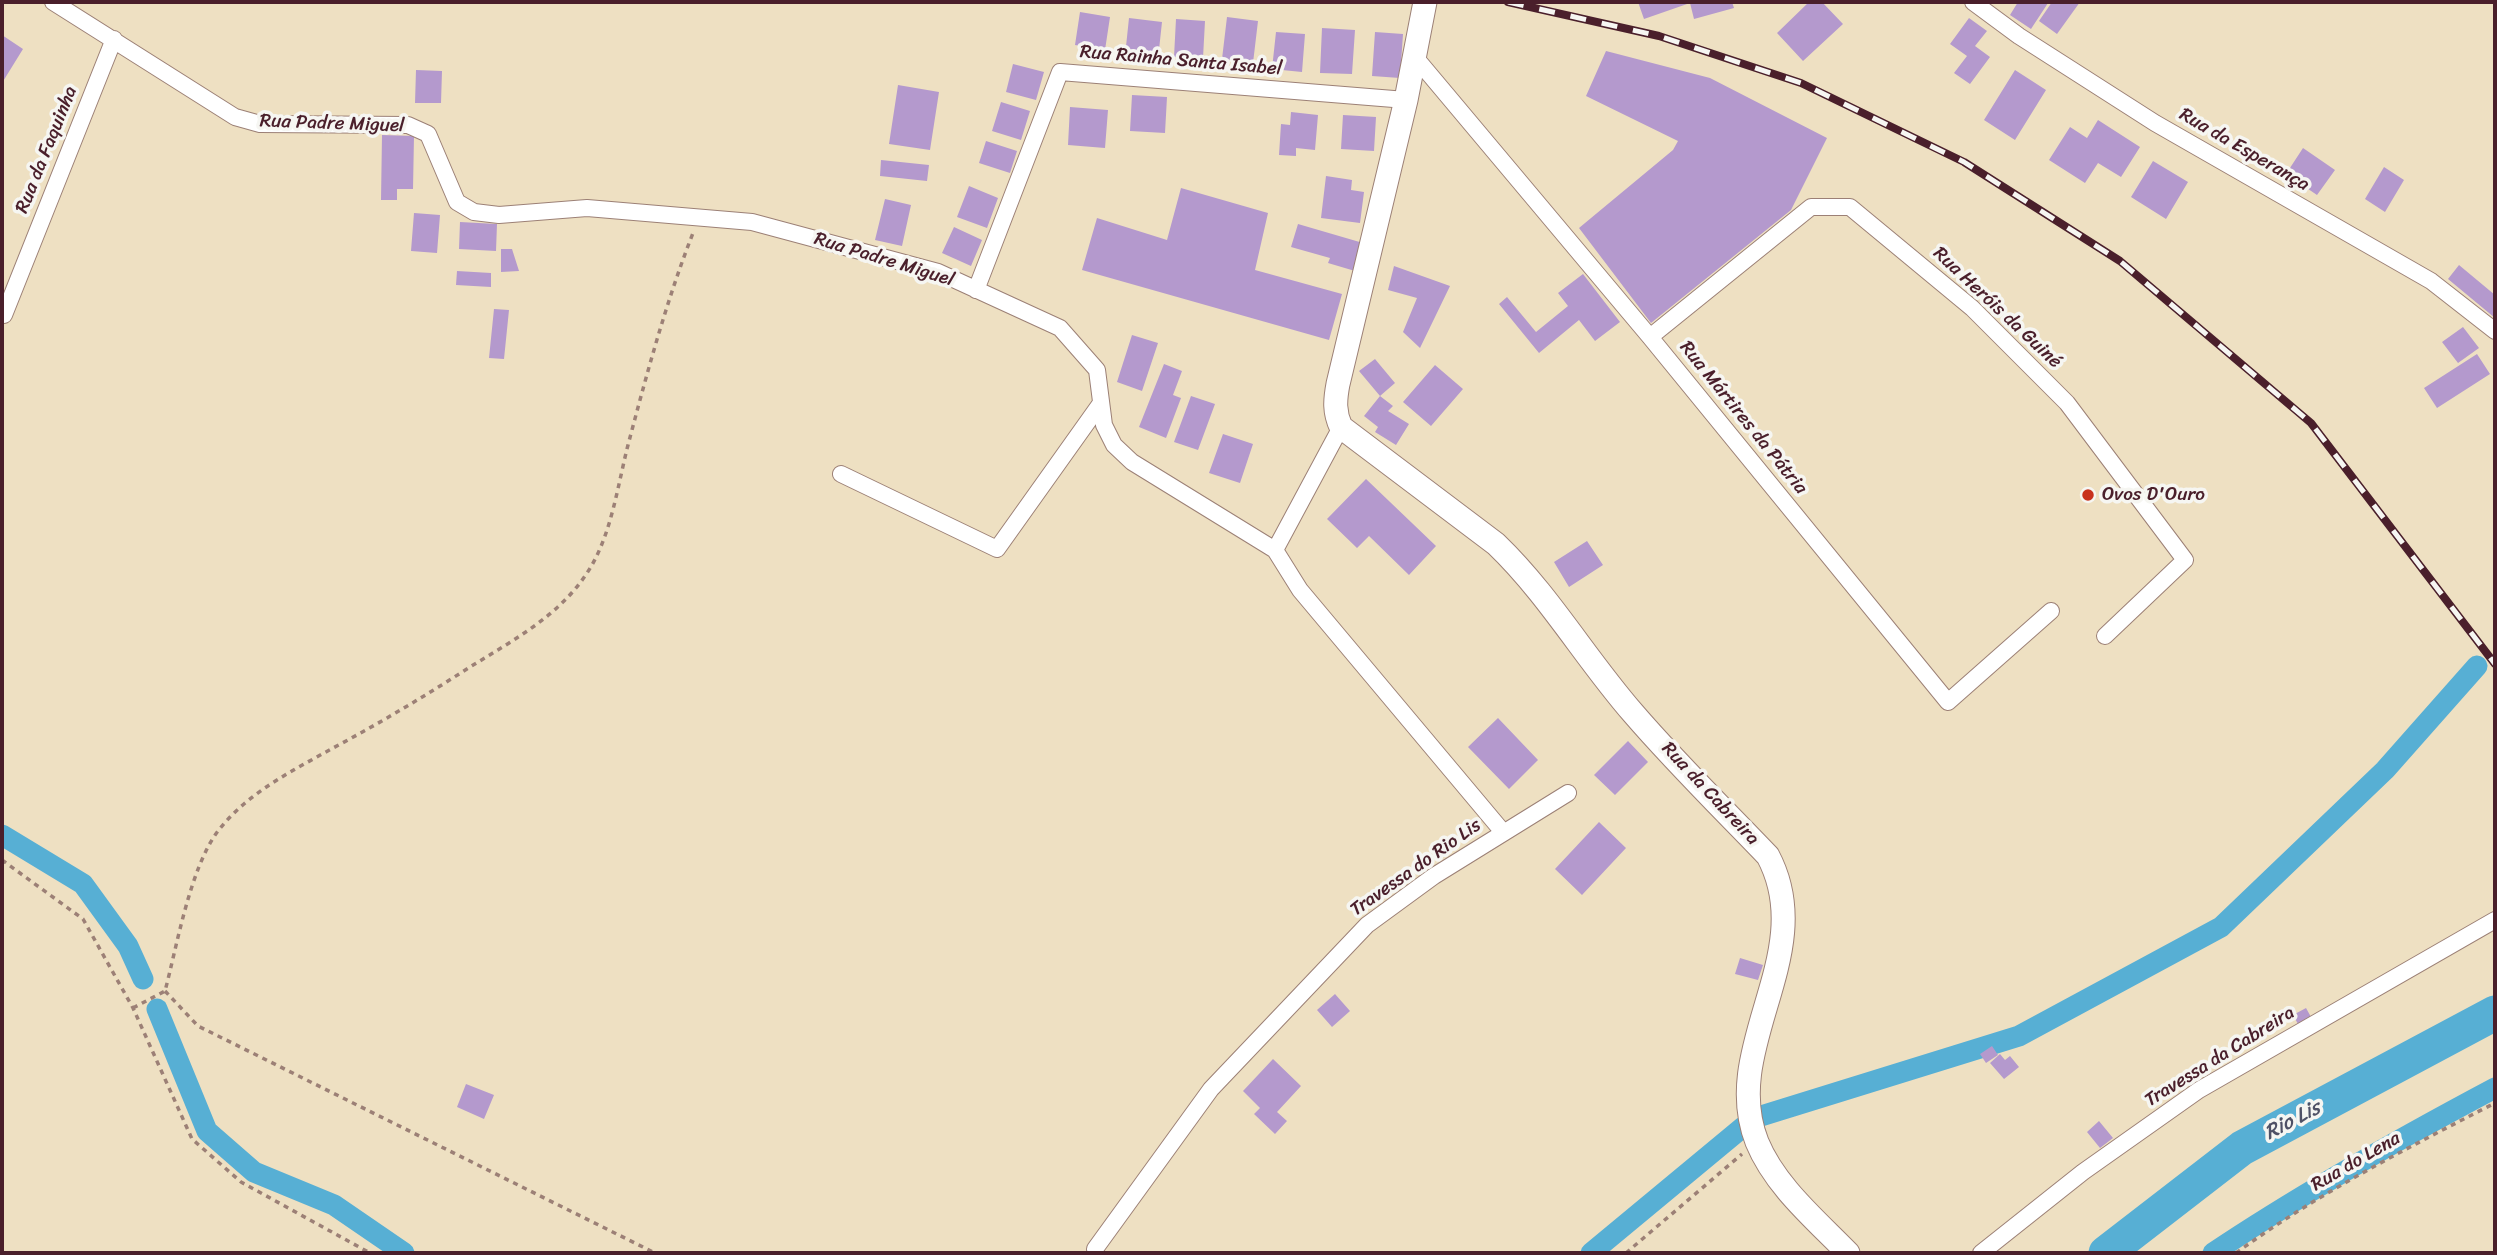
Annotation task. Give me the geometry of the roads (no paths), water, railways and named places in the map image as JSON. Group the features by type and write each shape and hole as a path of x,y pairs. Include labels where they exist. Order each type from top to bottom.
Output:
{"main road":[{"path":"1340,426 1335,408 1338,384 1406,100 1425,2"},
{"name":"Rua da Cabreira","path":"1340,426 1496,544 1519,567 1542,592 1632,713 1769,856 1778,877 1785,932 1749,1077 1748,1105 1757,1142 1783,1184 1848,1253"}],"street":[{"name":"Rua Padre Miguel","path":"53,2 235,117 260,124 408,125 419,128 428,134 437,149 457,202 474,212 499,215 587,208 752,222 939,272 1060,328 1097,370 1104,425 1114,445 1132,462 1275,550"},
{"name":"Rua da Esperança","path":"1973,2 2019,37 2155,123 2431,281 2495,331"},
{"name":"Rua da Faquinha","path":"4,315 114,39"},
{"name":"Rua Mártires da Pátria","path":"1415,57 1650,337 1948,702 2051,611"},
{"name":"Rua Rainha Santa Isabel","path":"976,290 1060,72 1406,100"},
{"name":"Rua Heróis da Guiné","path":"1650,337 1811,207 1850,206 1972,308 2067,403 2185,560 2105,636"},
{"path":"841,474 997,549 1101,403"},
{"path":"1275,550 1340,426"},
{"name":"Travessa do Rio Lis","path":"1095,1249 1211,1089 1367,925 1503,832 1300,590 1275,550"},
{"path":"1503,832 1568,793"},
{"name":"Travessa da Cabreira","path":"1981,1253 2082,1172 2199,1090 2495,920"}],"waterway":[{"path":"1761,1116 2019,1036 2221,927 2385,770 2477,666"},
{"path":"2,835 83,884 128,946 143,979"},
{"path":"157,1009 207,1131 254,1172 334,1205 404,1253"},
{"name":"Rio Lis","path":"2106,1253 2242,1148 2495,1013"},
{"path":"2213,1253 2352,1167 2495,1088"},
{"path":"1591,1253 1743,1127"}],"railway":[{"path":"1508,2 1659,36 1801,83 1964,162 2120,261 2311,423 2495,664"}],"place":[{"name":"Ovos D'Ouro","path":"2088,495"}]}
